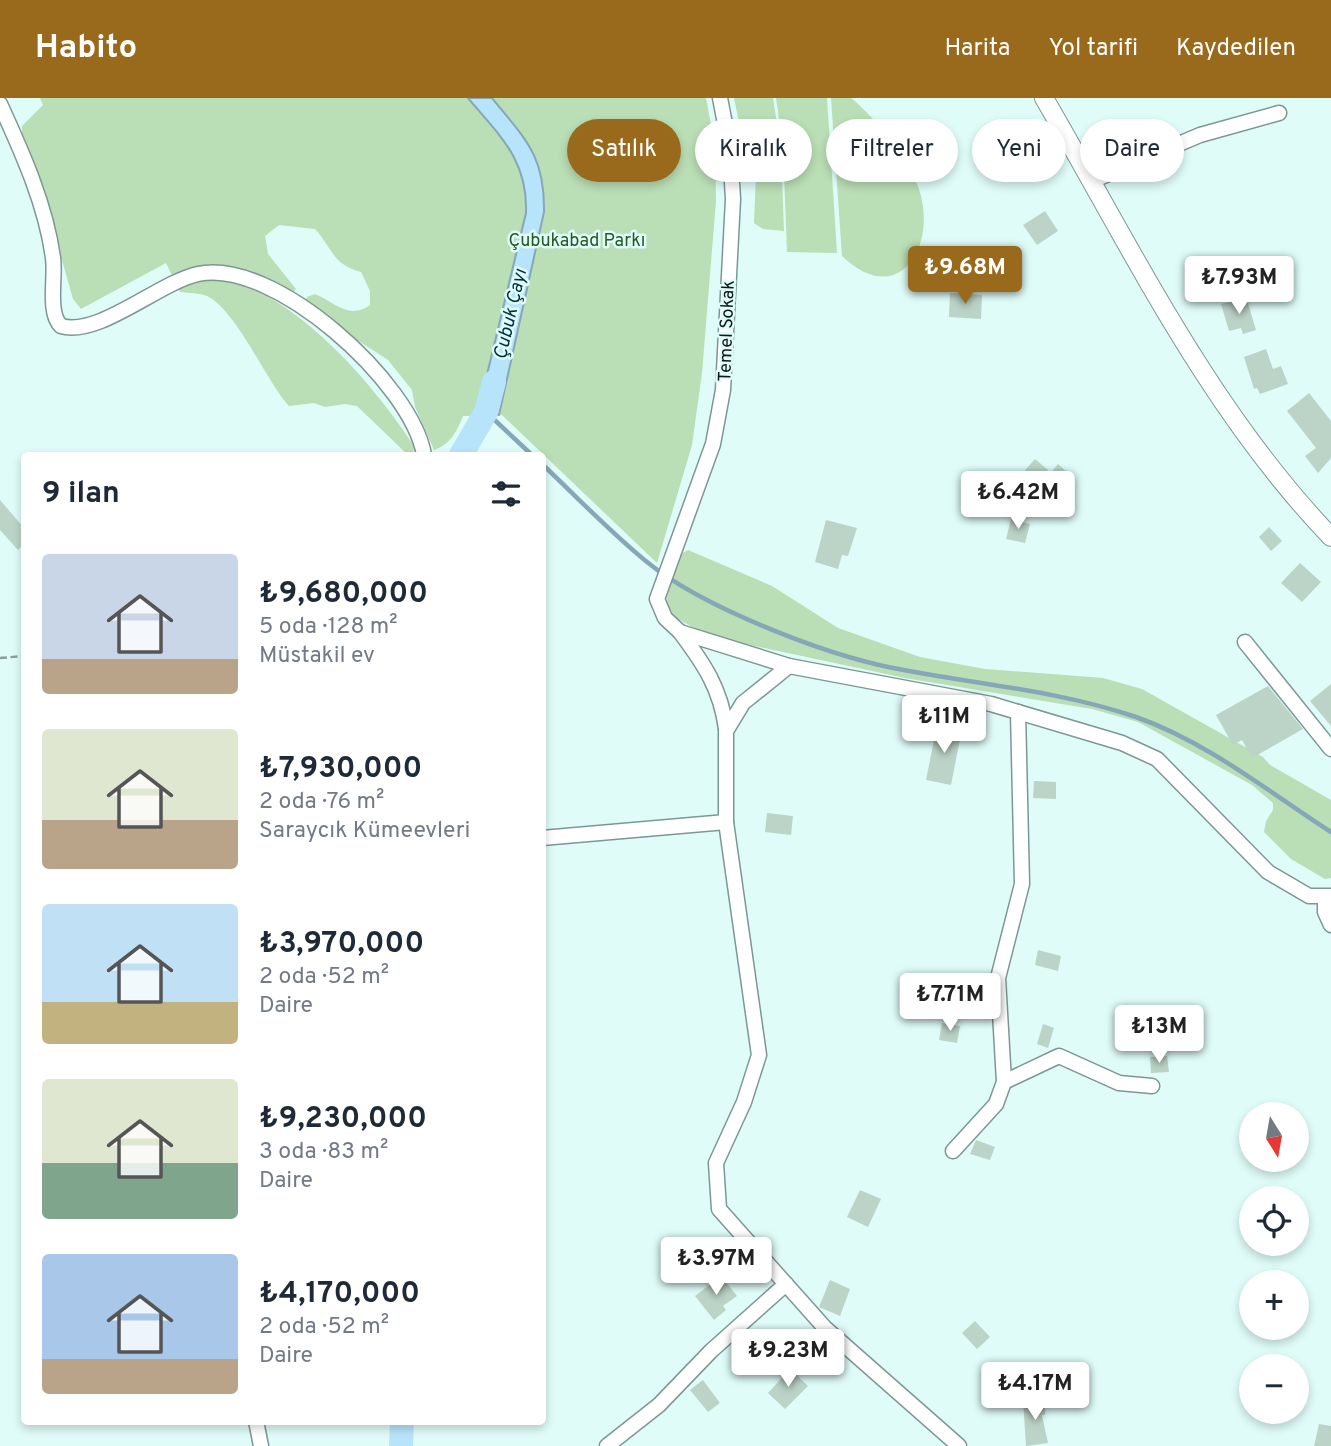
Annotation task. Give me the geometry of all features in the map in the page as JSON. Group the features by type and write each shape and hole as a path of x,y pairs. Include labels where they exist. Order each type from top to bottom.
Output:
{"main road":[{"path":"1044,98 1080,160"},
{"path":"1093,182 1226,409 1269,470 1331,537"}],"street":[{"name":"Temel Sokak","path":"680,632 660,611 657,599 670,556 713,444 723,390 733,199 730,150 720,98"},
{"path":"0,104 49,233 55,268 54,314 61,326 70,328 93,323 177,280 198,274 228,272 282,295 338,332 383,380 409,417 423,452"},
{"path":"1184,142 1279,113"},
{"path":"680,632 789,666 991,704 1122,743 1157,759 1268,872 1309,896 1328,897 1325,912 1331,925"},
{"path":"680,632 715,681 723,706 726,731 726,822 759,1055 744,1102 716,1163 719,1209 825,1328 959,1446"},
{"path":"1245,642 1331,749"},
{"path":"726,731 743,704 789,666"},
{"path":"953,1151 996,1104 1004,1082 998,978 1022,884 1018,712"},
{"path":"546,838 726,822"},
{"path":"1004,1082 1059,1056 1107,1079 1130,1085 1152,1086"},
{"path":"607,1446 659,1405 711,1350 786,1284"},
{"path":"257,1425 261,1446"}],"path":[{"path":"0,658 21,656"}],"green space":[{"name":"Çubukabad Parkı","path":"40,98 706,98 710,119 695,119 695,182 716,182 716,201 702,373 692,445 657,563 546,457 546,452 541,452 502,415 463,416 449,441 434,450 415,407 412,390 388,360 303,305 307,297 315,294 349,310 356,311 370,305 370,291 361,272 339,261 315,229 279,225 265,236 268,254 296,289 291,295 251,273 232,269 206,269 211,276 241,284 271,298 327,341 376,394 414,446 413,452 405,452 357,406 345,404 325,407 314,403 289,406 229,316 207,296 180,292 166,263 81,309 73,299 22,137 22,126 43,105"},
{"path":"734,98 773,98 776,119 738,119"},
{"path":"776,98 827,98 826,182 832,182 837,253 787,252 784,182 812,182 812,119 779,119"},
{"path":"831,98 851,98 872,119 832,119"},
{"path":"756,182 782,182 784,231 763,229 754,223"},
{"path":"837,182 916,182 923,211 923,232 918,250 909,265 896,274 880,276 862,271 842,256"},
{"path":"688,550 772,586 838,628 920,657 985,669 1103,678 1142,689 1263,757 1270,765 1331,800 1331,878 1325,879 1291,859 1264,832 1273,803 1252,785 1138,722 1092,709 905,678 741,643 700,631 674,617 665,604 679,555"}],"water":[{"path":"468,98 492,98 515,126 537,162 543,193 544,212 499,415 478,412 526,213 525,194 517,163 510,150"}],"building":[{"path":"1045,211 1058,231 1037,245 1023,225"},
{"path":"950,293 982,295 981,319 949,317"},
{"path":"1246,297 1256,330 1243,334 1241,328 1229,331 1221,304"},
{"path":"1266,349 1273,369 1281,366 1288,384 1260,394 1257,388 1254,389 1244,357"},
{"path":"1309,393 1331,421 1331,458 1318,473 1305,456 1316,448 1287,411"},
{"path":"1035,459 1048,470 1033,487 1020,476"},
{"path":"1058,464 1069,474 1056,489 1045,480"},
{"path":"0,500 21,524 21,547 18,550 0,530"},
{"path":"1011,519 1030,524 1025,543 1006,539"},
{"path":"826,520 857,528 848,556 842,555 838,569 815,562"},
{"path":"1269,527 1282,541 1271,551 1259,537"},
{"path":"1300,563 1321,582 1302,602 1281,583"},
{"path":"1331,684 1331,726 1310,701"},
{"path":"1268,686 1303,729 1252,758 1242,740 1233,745 1216,715"},
{"path":"937,725 962,729 951,785 926,780"},
{"path":"1034,781 1056,782 1056,799 1033,798"},
{"path":"767,813 793,816 791,835 765,832"},
{"path":"1038,950 1061,956 1058,971 1035,965"},
{"path":"942,1023 960,1026 957,1043 939,1040"},
{"path":"1043,1024 1054,1028 1048,1048 1037,1044"},
{"path":"1167,1056 1169,1072 1151,1073 1150,1057"},
{"path":"976,1140 995,1147 990,1160 970,1154"},
{"path":"860,1190 881,1199 868,1227 847,1217"},
{"path":"721,1276 737,1296 723,1306 726,1310 714,1320 695,1296"},
{"path":"830,1280 850,1289 840,1316 819,1307"},
{"path":"975,1321 990,1337 977,1349 962,1333"},
{"path":"790,1369 808,1386 785,1409 768,1393"},
{"path":"703,1380 720,1403 708,1412 690,1390"},
{"path":"1023,1400 1045,1400 1045,1415 1042,1415 1048,1443 1026,1446"},
{"path":"1319,1424 1331,1426 1331,1446 1314,1446"}],"waterway":[{"name":"Çubuk Çayı","path":"463,452 486,412 494,382"},
{"path":"486,412 529,452"},
{"path":"546,468 647,562 670,579 731,612 799,640 865,661 923,674 1076,700 1136,717 1162,727 1213,754 1331,832"},
{"name":"Çubuk Çayı","path":"401,1446 402,1425"}]}
